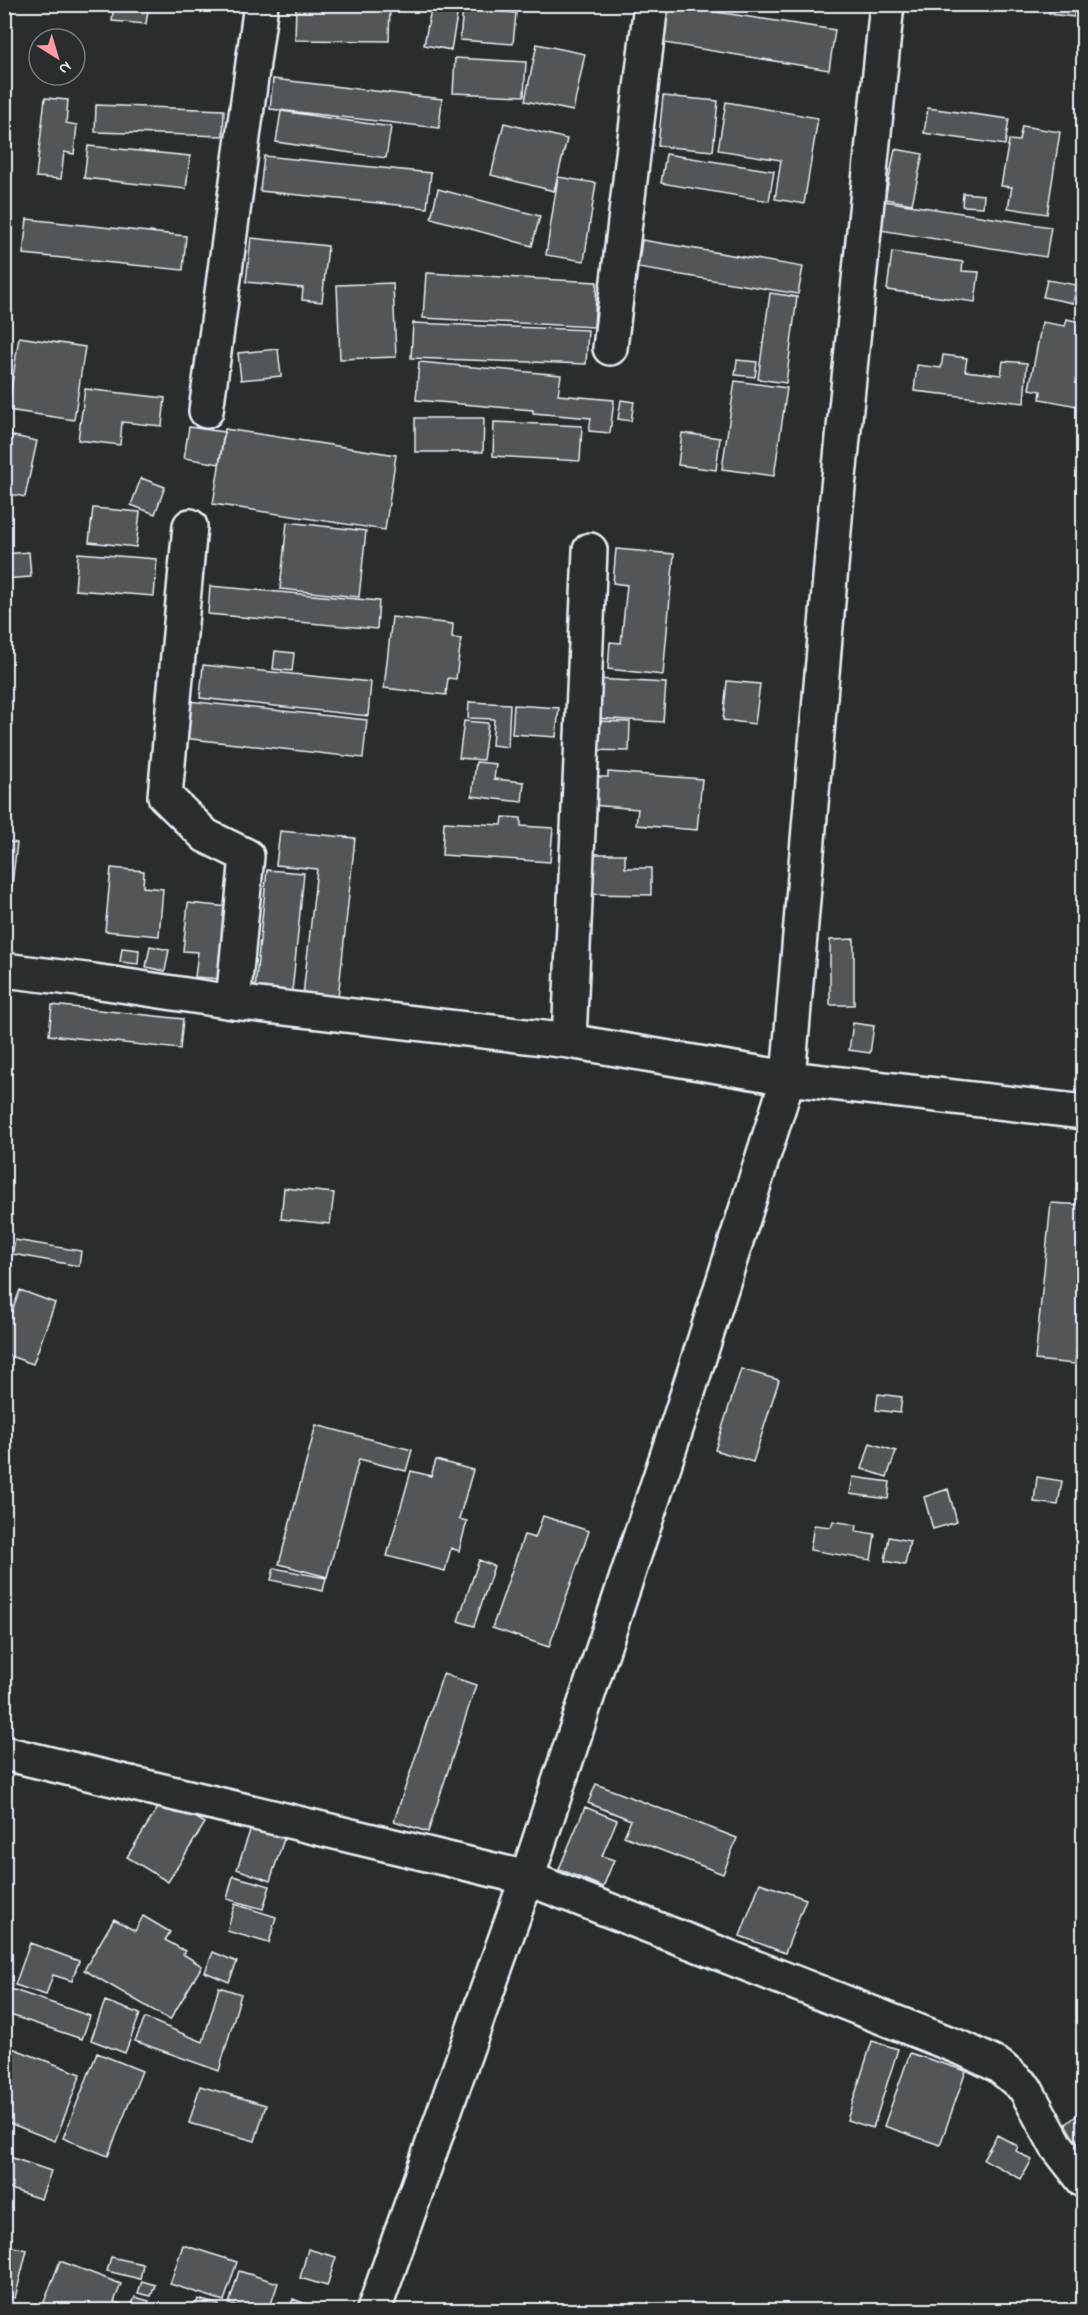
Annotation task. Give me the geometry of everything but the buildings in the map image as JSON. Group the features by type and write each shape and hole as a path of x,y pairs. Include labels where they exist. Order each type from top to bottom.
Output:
{"street":[{"path":"206,411 261,4"},
{"path":"609,348 651,4"},
{"path":"374,2310 527,1878 682,1411 788,1078 836,507 887,4"},
{"path":"190,526 165,796 206,836 247,856 233,1002"},
{"path":"569,1041 590,550"},
{"path":"4,970 233,1002 569,1041 788,1078 1083,1112"},
{"path":"4,1753 527,1878 966,2050 999,2066 1025,2088 1056,2145 1083,2181"}]}
